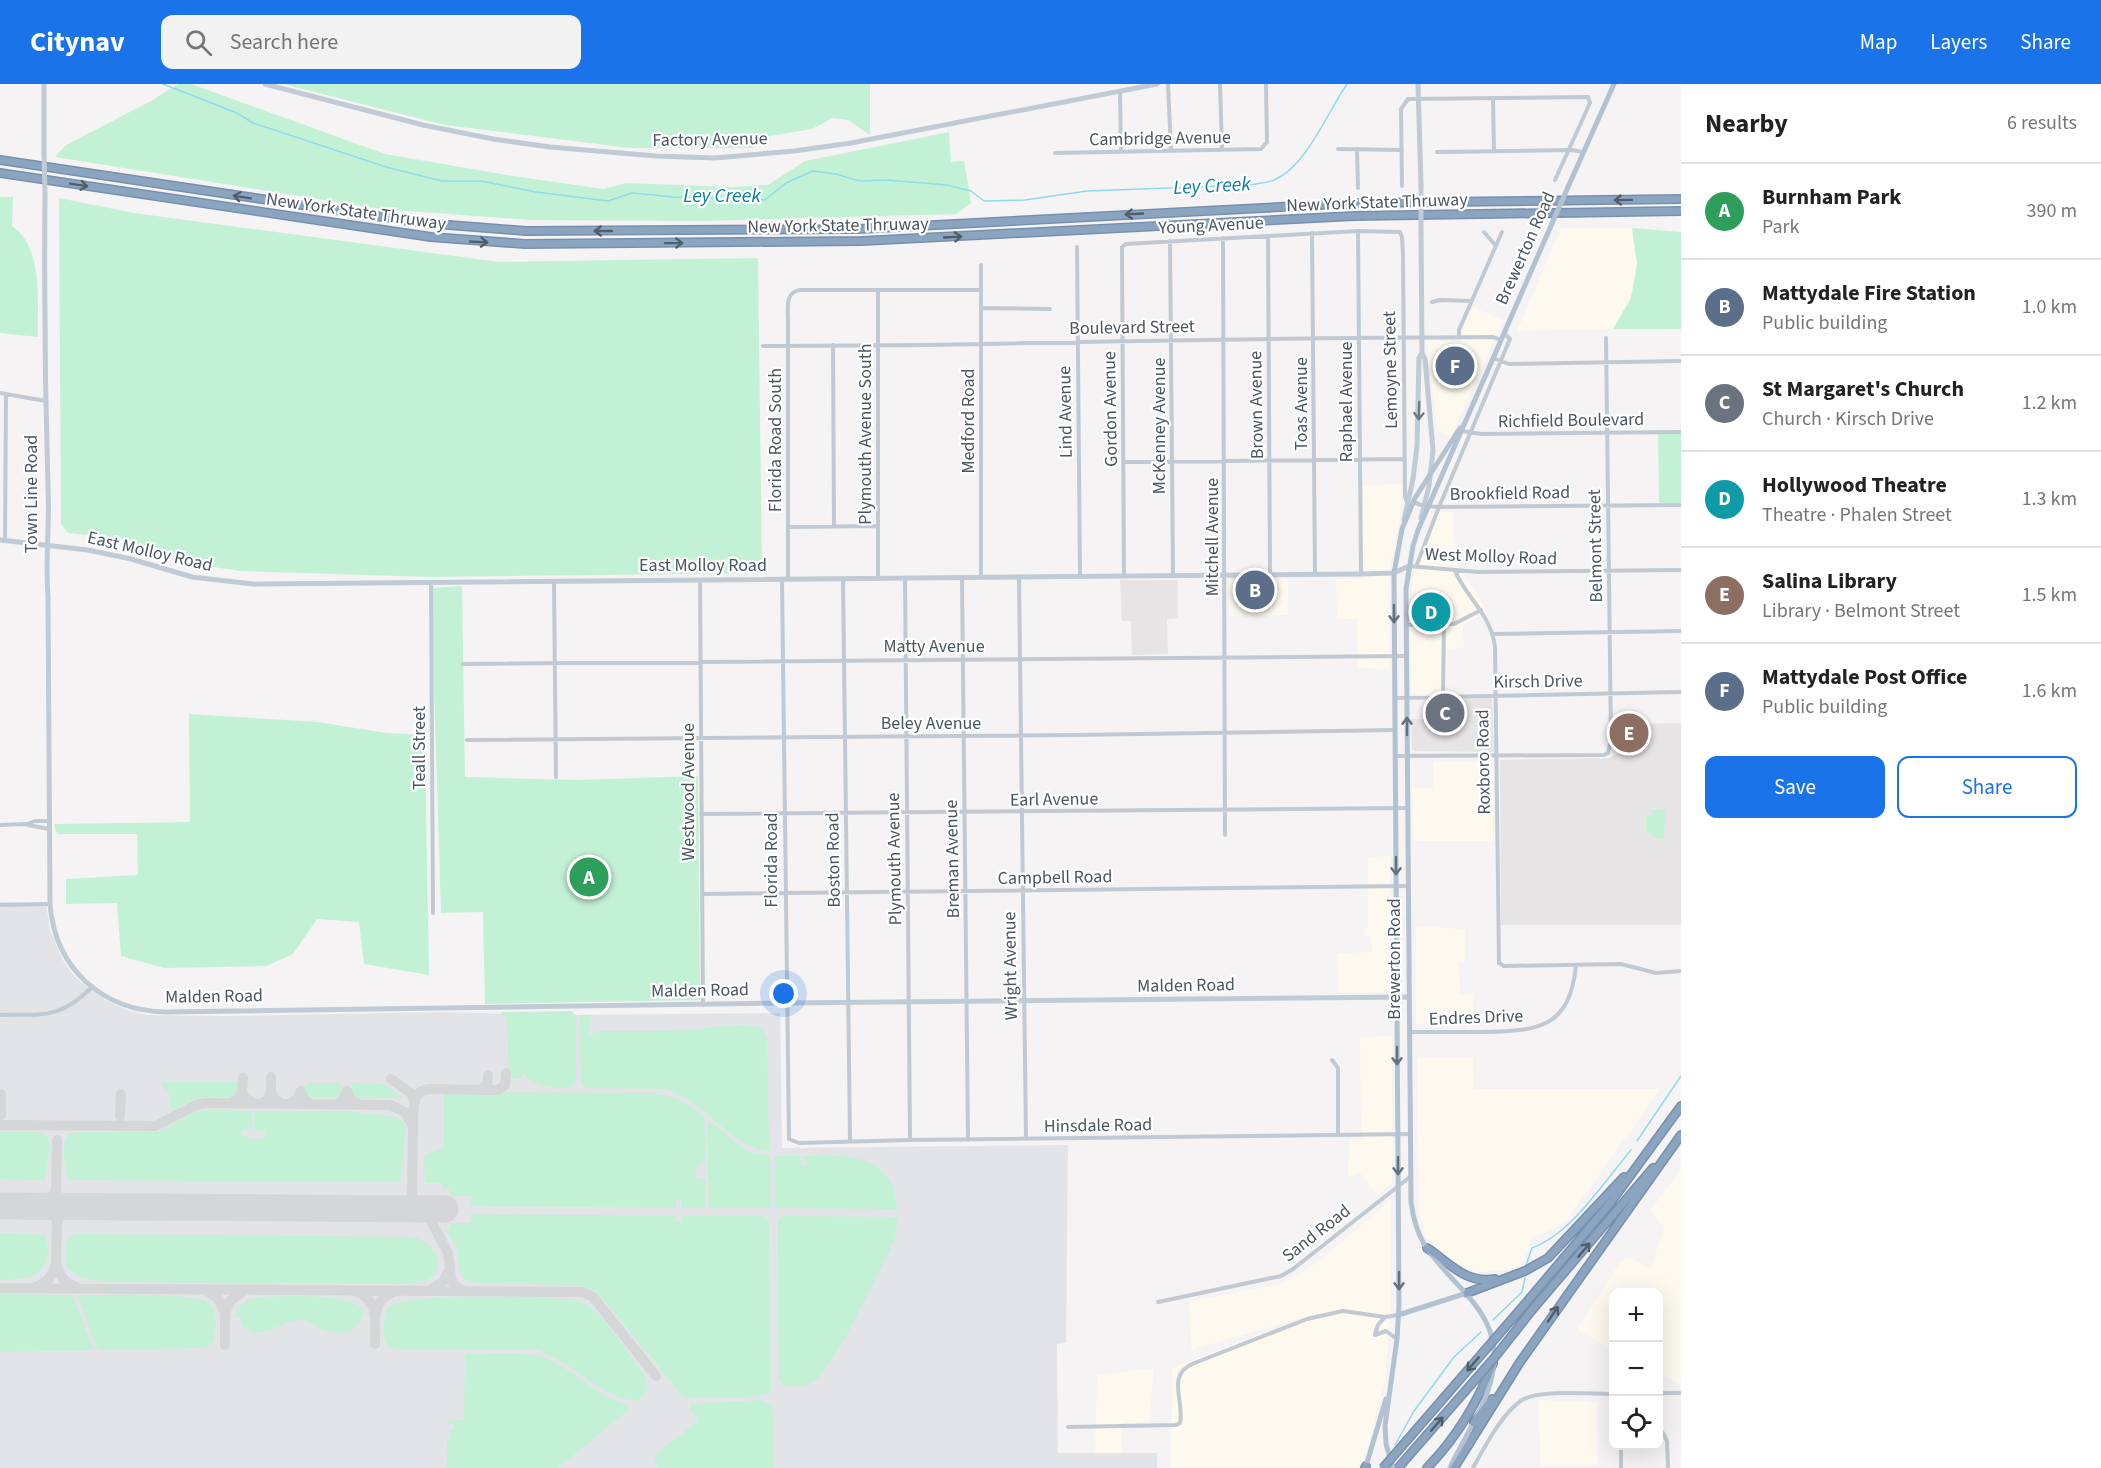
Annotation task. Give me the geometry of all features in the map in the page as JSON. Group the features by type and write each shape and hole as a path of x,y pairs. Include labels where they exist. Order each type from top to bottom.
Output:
{"highway":[{"name":"New York State Thruway","path":"0,160 414,222 526,231 858,229 1358,203 1681,200"},
{"name":"New York State Thruway","path":"0,173 431,237 525,244 862,241 1354,216 1681,211"},
{"path":"1383,1468 1611,1202 1681,1106"},
{"path":"1395,1467 1491,1362 1532,1310 1680,1136"},
{"path":"1474,1423 1520,1362 1680,1136"},
{"path":"1467,1293 1513,1276 1548,1258 1591,1215 1650,1149"},
{"path":"1427,1248 1458,1272 1476,1279 1487,1280 1513,1276"},
{"path":"1452,1468 1520,1362"},
{"path":"1427,1468 1449,1441 1482,1390 1493,1363"}],"main road":[{"name":"Brewerton Road","path":"1452,1468 1459,1447 1474,1423 1488,1391 1493,1363 1489,1331 1480,1310 1427,1248 1414,1220 1411,1202 1406,589 1418,530 1426,507 1614,84"},
{"name":"Brewerton Road","path":"1395,1467 1386,1444 1385,1426 1398,1315 1394,573 1402,529 1410,502 1463,425"},
{"path":"1398,1315 1467,1293"},
{"path":"1366,1468 1392,1378"},
{"path":"1444,1468 1459,1447"}],"street":[{"name":"Town Line Road","path":"44,84 46,401 49,495 47,544 50,904"},
{"name":"Factory Avenue","path":"265,84 423,125 493,139 550,147 656,156 715,158 794,152 851,143 1158,84"},
{"path":"1168,84 1171,151"},
{"path":"1220,84 1222,150"},
{"name":"Cambridge Avenue","path":"1055,153 1258,150 1265,146 1266,84"},
{"path":"1418,84 1421,185 1421,337 1431,414 1433,450 1426,507"},
{"path":"1120,92 1121,152"},
{"path":"1493,98 1494,151"},
{"path":"1402,186 1402,105 1408,99 1588,98 1590,103 1555,180"},
{"path":"1338,149 1402,150"},
{"path":"1357,149 1358,188"},
{"path":"1437,153 1569,150 1583,152"},
{"name":"Young Avenue","path":"1126,244 1358,231 1397,231 1402,237"},
{"name":"Raphael Avenue","path":"1358,231 1360,573"},
{"path":"1484,232 1496,246"},
{"path":"1459,337 1459,330 1502,232"},
{"name":"Toas Avenue","path":"1312,233 1315,574"},
{"name":"Brown Avenue","path":"1268,236 1270,574"},
{"name":"Lemoyne Street","path":"1402,237 1405,496 1410,502"},
{"name":"Mitchell Avenue","path":"1223,238 1225,835"},
{"name":"McKenney Avenue","path":"1170,241 1173,575"},
{"name":"Gordon Avenue","path":"1124,576 1122,247 1126,244"},
{"name":"Lind Avenue","path":"1077,247 1080,576"},
{"name":"Medford Road","path":"981,265 981,577"},
{"name":"Florida Road South","path":"785,580 789,527 790,294 800,290 878,290"},
{"path":"878,290 981,290"},
{"name":"Plymouth Avenue South","path":"878,290 878,578"},
{"path":"1432,302 1472,301"},
{"path":"981,308 1050,309"},
{"path":"1412,566 1501,362 1510,339 1504,332"},
{"name":"Boulevard Street","path":"763,346 1359,337 1493,337 1501,340"},
{"name":"Belmont Street","path":"1496,755 1604,755 1608,753 1611,740 1606,338"},
{"path":"833,345 834,526"},
{"path":"1410,502 1417,446 1419,358 1422,353"},
{"path":"1493,357 1509,364 1681,361"},
{"path":"0,393 46,401"},
{"path":"3,540 6,394"},
{"name":"Richfield Boulevard","path":"1461,431 1470,433 1681,432"},
{"path":"1124,462 1405,459"},
{"name":"Brookfield Road","path":"1410,502 1426,507 1681,505"},
{"path":"789,527 878,526"},
{"name":"East Molloy Road","path":"3,540 103,552 192,578 253,584 1394,573 1412,566"},
{"name":"West Molloy Road","path":"1412,566 1479,572 1681,570"},
{"name":"Roxboro Road","path":"1455,570 1481,610 1493,634 1496,696 1498,958 1500,964 1504,966 1576,965"},
{"name":"Breman Avenue","path":"962,577 968,1140"},
{"name":"Wright Avenue","path":"1019,577 1026,1139"},
{"name":"Boston Road","path":"843,578 850,1141"},
{"name":"Plymouth Avenue","path":"905,578 910,1140"},
{"name":"Westwood Avenue","path":"700,579 703,1005"},
{"name":"Florida Road","path":"785,580 783,737 789,1139"},
{"path":"554,581 556,777"},
{"name":"Teall Street","path":"431,583 433,913"},
{"path":"1406,625 1460,622 1481,610"},
{"path":"1443,697 1444,624"},
{"path":"1493,634 1681,631"},
{"name":"Matty Avenue","path":"463,664 1406,656"},
{"name":"Kirsch Drive","path":"1395,698 1681,692"},
{"name":"Beley Avenue","path":"467,740 1021,736 1395,730"},
{"path":"1395,756 1496,755"},
{"name":"Earl Avenue","path":"701,814 1408,808"},
{"path":"0,825 49,820"},
{"path":"27,824 49,829"},
{"name":"Campbell Road","path":"702,894 1409,886"},
{"path":"0,905 50,904"},
{"name":"Malden Road","path":"50,904 53,925 63,951 71,965 92,987 104,996 127,1006 139,1010 166,1012 787,1003 1409,998"},
{"path":"1576,965 1621,964 1662,974 1681,971"},
{"name":"Endres Drive","path":"1410,1032 1519,1031 1540,1026 1554,1017 1569,998 1576,965"},
{"path":"0,1015 57,1013 73,1004 92,987"},
{"path":"1332,1060 1338,1068 1338,1135"},
{"name":"Hinsdale Road","path":"789,1139 799,1143 1410,1134"},
{"name":"Sand Road","path":"1158,1302 1281,1276 1410,1177"},
{"path":"1068,1427 1176,1425 1180,1423 1181,1417 1178,1379 1186,1366 1307,1319 1343,1311 1385,1317 1398,1315"},
{"path":"1385,1317 1378,1325 1375,1335 1386,1331 1397,1339"},
{"path":"1663,1393 1681,1393"},
{"path":"1473,1468 1507,1414 1523,1399 1546,1394 1609,1394"},
{"path":"1663,1433 1666,1438 1668,1468"},
{"path":"1621,1450 1621,1468"}],"shaded area":[{"path":"1561,228 1632,228 1637,264 1631,298 1613,329 1517,331"},
{"path":"1473,307 1503,320 1451,436 1438,430 1426,341 1461,341 1463,327"},
{"path":"1402,484 1400,521 1390,566 1389,669 1357,668 1357,619 1337,619 1336,579 1363,578 1363,485"},
{"path":"1438,511 1453,512 1453,537 1459,568 1487,610 1463,625 1464,648 1447,649 1446,694 1411,694 1410,622 1413,578"},
{"path":"1288,579 1288,615 1229,616 1229,580"},
{"path":"1120,580 1178,580 1178,618 1167,619 1168,654 1132,655 1131,621 1122,621"},
{"path":"1492,698 1494,750 1492,752 1414,751 1412,748 1411,719 1462,719 1462,699"},
{"path":"1617,723 1641,724 1640,753 1617,754"},
{"path":"1681,723 1681,925 1501,925 1500,760 1609,758 1617,754 1640,753 1641,724"},
{"path":"1493,761 1493,841 1414,841 1412,788 1433,788 1433,762"},
{"path":"1390,856 1390,992 1339,993 1338,953 1372,952 1371,936 1363,935 1365,927 1368,927 1368,857"},
{"path":"0,902 46,903 50,930 62,959 75,977 105,1000 127,1010 147,1015 442,1012 558,1015 780,1013 782,1148 1068,1145 1066,1343 1057,1344 1058,1453 1157,1453 1157,1468 0,1468"},
{"path":"1416,926 1465,929 1465,962 1459,962 1460,994 1473,995 1473,1025 1416,1024"},
{"path":"1392,1036 1392,1183 1377,1196 1360,1173 1348,1177 1349,1140 1361,1139 1360,1037"},
{"path":"1473,1057 1474,1089 1660,1089 1567,1220 1556,1228 1532,1238 1520,1268 1477,1273 1447,1258 1425,1235 1419,1211 1417,1058"},
{"path":"1681,1169 1681,1386 1663,1375 1663,1288 1609,1288 1609,1347 1577,1330 1620,1262 1630,1258 1651,1268 1664,1228 1650,1211"},
{"path":"1391,1200 1391,1306 1385,1380 1366,1455 1359,1468 1171,1468 1172,1368 1308,1316 1191,1350 1189,1301 1282,1284 1320,1260"},
{"path":"1154,1368 1149,1422 1121,1423 1122,1453 1095,1453 1097,1375"},
{"path":"1539,1400 1597,1402 1598,1465 1540,1466"}],"green space":[{"path":"178,84 191,84 385,154 603,189 627,183 732,187 768,185 805,161 949,132 951,162 964,161 971,203 956,214 703,221 532,220 381,209 55,157 66,145 151,101"},
{"path":"283,84 870,84 870,135 848,120 833,118 812,129 753,139 753,148 630,148 445,125"},
{"path":"0,197 13,197 12,226 22,236 34,262 38,292 38,337 0,333"},
{"path":"59,198 134,213 499,262 758,258 762,573 431,577 241,571 192,564 120,538 68,533 61,524"},
{"path":"1632,228 1681,232 1681,329 1613,329 1631,298 1637,264"},
{"path":"1658,432 1681,432 1681,505 1659,505"},
{"path":"462,586 465,777 577,780 698,776 700,1000 485,1004 483,912 441,913 431,588"},
{"path":"189,714 318,722 386,733 425,735 429,975 364,964 359,922 317,919 293,954 266,966 164,968 121,956 117,903 66,904 66,879 138,875 137,834 57,834 54,824 190,822"},
{"path":"1650,810 1665,810 1664,839 1655,838 1654,835 1652,838 1651,833 1646,833 1646,814 1651,817 1653,814"},
{"path":"572,1011 576,1017 576,1079 573,1084 560,1088 551,1087 534,1082 525,1074 522,1074 520,1079 509,1078 507,1016 502,1016 501,1012"},
{"path":"580,1015 592,1015 588,1035 600,1031 689,1030 736,1026 762,1029 767,1038 769,1151 741,1141 692,1102 665,1089 587,1088 583,1086"},
{"path":"163,1082 236,1082 238,1093 235,1097 199,1097 171,1111 169,1093 162,1085"},
{"path":"308,1083 341,1083 342,1091 339,1097 309,1097 306,1093"},
{"path":"353,1083 384,1084 403,1098 355,1098 351,1093"},
{"path":"444,1092 648,1093 679,1100 704,1117 706,1161 697,1164 695,1175 697,1179 706,1179 706,1208 681,1208 681,1199 676,1200 676,1208 471,1206 471,1196 450,1196 450,1190 444,1190 442,1183 425,1183 424,1156 444,1147"},
{"path":"197,1111 252,1111 253,1128 241,1130 242,1136 250,1137 250,1139 263,1139 266,1133 255,1130 254,1111 349,1111 395,1117 406,1126 400,1182 68,1180 63,1149 69,1134 158,1132"},
{"path":"709,1121 747,1151 770,1156 771,1208 709,1208 707,1129"},
{"path":"0,1132 38,1132 46,1135 50,1145 45,1180 0,1179"},
{"path":"775,1156 800,1156 801,1166 807,1165 807,1161 805,1158 802,1159 802,1156 850,1157 864,1161 877,1167 887,1177 894,1190 897,1209 776,1208"},
{"path":"471,1214 676,1216 675,1221 679,1223 681,1216 760,1216 766,1218 769,1225 771,1391 743,1397 683,1397 605,1301 593,1290 577,1285 478,1283 465,1280 460,1272 456,1248 445,1229 450,1229 450,1223 471,1223"},
{"path":"785,1216 897,1217 896,1235 889,1252 843,1341 823,1373 814,1381 798,1386 782,1384 779,1378 777,1227 779,1219"},
{"path":"0,1233 44,1235 48,1252 40,1271 29,1277 0,1280"},
{"path":"73,1234 416,1237 433,1250 439,1264 434,1274 427,1280 393,1284 100,1281 79,1276 68,1268 65,1255 66,1245"},
{"path":"0,1294 72,1295 94,1350 0,1352"},
{"path":"77,1295 147,1295 201,1300 213,1307 216,1326 214,1340 209,1346 201,1348 98,1350"},
{"path":"290,1296 348,1301 362,1308 364,1317 352,1330 337,1333 300,1320 264,1332 257,1332 249,1330 242,1325 241,1318 235,1317 238,1309 249,1300"},
{"path":"442,1297 539,1298 585,1304 606,1323 642,1371 648,1385 646,1393 638,1401 612,1394 563,1362 537,1350 398,1349 388,1346 384,1338 384,1326 389,1306 399,1302"},
{"path":"465,1354 519,1354 548,1359 607,1396 628,1405 628,1410 558,1468 443,1468 447,1467 447,1452 450,1450 447,1449 449,1430 454,1430 454,1424 448,1424 448,1421 464,1420"},
{"path":"761,1400 770,1405 773,1413 773,1468 658,1468 654,1456 699,1420 690,1408 691,1404"}],"waterway":[{"name":"Ley Creek","path":"163,84 237,113 253,123 386,167 442,181 481,181 536,192 608,201 632,193 765,200 786,183 813,171 836,174 859,181 887,180 947,185 971,191 984,201 1025,200 1087,191 1250,185 1274,180 1296,164 1315,138 1347,84"},
{"path":"1637,1141 1681,1076"},
{"path":"1526,1265 1532,1248 1547,1241 1574,1219 1631,1150"},
{"path":"1493,1320 1522,1292 1525,1278"},
{"path":"1395,1445 1414,1411 1454,1357 1481,1332"}],"taxiway":[{"path":"413,1122 416,1097 423,1090 498,1090 505,1085 506,1073"},
{"path":"480,1090 487,1085 488,1075"},
{"path":"271,1077 271,1092"},
{"path":"242,1091 243,1078"},
{"path":"391,1079 412,1094 414,1103"},
{"path":"231,1103 238,1099 242,1091 245,1098 253,1103"},
{"path":"290,1104 297,1099 301,1091 304,1100 312,1104"},
{"path":"336,1104 343,1100 347,1091 351,1101 359,1104"},
{"path":"260,1104 267,1100 271,1092 275,1100 283,1104"},
{"path":"1,1094 1,1115"},
{"path":"120,1116 121,1094"},
{"path":"0,1125 155,1126 196,1105 205,1103 390,1105 405,1112 413,1127 412,1196"},
{"path":"56,1190 57,1140"},
{"path":"37,1206 50,1202 56,1190 64,1202 77,1206"},
{"path":"4,1207 43,1208 54,1216 57,1223 64,1211 70,1209 77,1207 107,1208"},
{"path":"56,1262 57,1223"},
{"path":"432,1223 448,1253 450,1268"},
{"path":"36,1287 49,1278 56,1262 63,1278 76,1287"},
{"path":"431,1289 443,1282 450,1268 453,1283 465,1291"},
{"path":"0,1288 582,1292 593,1297 656,1376"},
{"path":"206,1290 218,1298 225,1313 230,1301 244,1291"},
{"path":"354,1291 369,1300 375,1317 381,1301 396,1291"},
{"path":"225,1313 225,1345"},
{"path":"375,1317 375,1344"}],"runway":[{"path":"0,1206 445,1209"}],"place":[{"name":"Mattydale Post Office","path":"1455,366"},
{"name":"Mattydale Fire Station","path":"1255,590"},
{"name":"Hollywood Theatre","path":"1431,612"},
{"name":"St Margaret's Church","path":"1445,713"},
{"name":"Salina Library","path":"1629,733"},
{"name":"Burnham Park","path":"589,877"}]}
